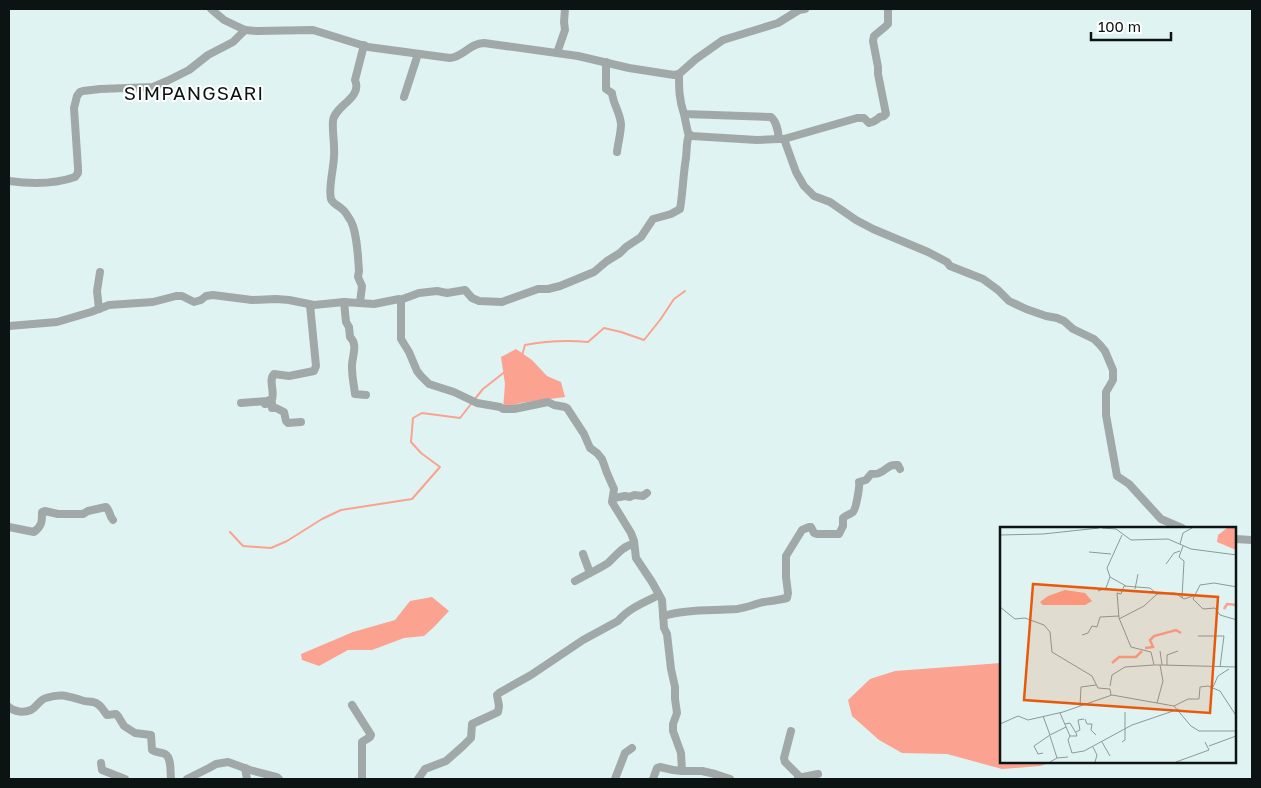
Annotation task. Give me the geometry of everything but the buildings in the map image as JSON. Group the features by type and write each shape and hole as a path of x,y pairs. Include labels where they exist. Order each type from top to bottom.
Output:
{"street":[{"path":"212,9 224,20 245,30 313,30 364,46 450,58 456,58 474,44 484,42 583,56 668,75 679,74 701,55 723,40 778,23 801,9"},
{"path":"557,53 565,30 565,9"},
{"path":"689,135 757,140 782,139 857,118 864,118 870,123 878,120 880,116 886,114 872,41 874,36 888,24 888,9"},
{"path":"9,181 39,183 75,177 78,173 78,168 74,108 77,96 83,90 153,87 167,82 189,70 208,55 233,42 245,30"},
{"path":"360,304 362,286 358,277 354,226 351,219 342,209 333,203 330,194 335,152 332,122 356,89 355,80 364,46"},
{"path":"404,97 418,54"},
{"path":"606,62 606,89 611,92 612,100 617,107 621,123 617,152"},
{"path":"9,326 57,322 108,305 153,302 176,296 182,296 197,302 206,296 213,295 252,300 289,300 310,305 344,302 374,304 400,300 413,294 437,290 447,293 465,290 472,298 479,301 505,301 538,289 550,289 560,286 594,272 641,237 653,219 671,214 680,209 686,144 689,135 680,104 679,74"},
{"path":"684,114 768,116 773,119 777,126 796,172 804,186 814,196 830,202 873,229 928,252 947,262 950,266 983,279 1009,301 1026,309 1064,321 1073,329 1094,339 1105,351 1113,370 1113,380 1106,392 1106,415 1117,476 1129,484 1161,519 1180,527"},
{"path":"100,272 97,291 100,309"},
{"path":"400,300 402,316 401,339 417,371 426,382 477,403 503,409 522,408 548,402 565,407 584,434 590,448 602,458 614,489 612,502 631,533 636,558 660,595 671,669 676,686 676,713 673,734 681,753 682,771"},
{"path":"344,302 346,322 354,344 352,365 355,394 366,395"},
{"path":"300,422 286,422 284,412 272,408 272,403 241,406 241,403 272,399 271,377 274,374 289,376 314,371 316,366 310,305"},
{"path":"663,616 714,609 739,609 787,598 785,559 802,530 811,527 816,534 839,534 843,526 843,518 855,510 860,489 859,482 866,480 870,474 878,474 894,465 898,465 900,469"},
{"path":"614,498 634,495 643,496 648,493"},
{"path":"9,527 34,532 42,524 42,512 45,510 58,514 83,514 106,507 113,520"},
{"path":"1236,539 1252,540"},
{"path":"575,581 606,564 623,548 634,544"},
{"path":"583,554 590,573"},
{"path":"418,779 425,769 446,761 471,738 472,724 498,712 497,695 583,640 618,621 622,616 640,604 660,595"},
{"path":"9,707 16,712 25,711 32,709 44,698 56,696 70,696 83,701 95,702 107,714 116,714 128,729 135,733 151,735 152,750 168,756 171,779"},
{"path":"352,705 371,735 362,742 362,779"},
{"path":"791,732 784,758 785,762 798,778 818,774"},
{"path":"615,779 625,753 632,748"},
{"path":"187,779 216,764 228,762 279,779"},
{"path":"101,763 102,770 125,779"},
{"path":"653,779 657,768 660,767 682,771 702,771 730,779"},
{"path":"245,768 247,779"}],"shaded area":[{"path":"516,349 532,360 547,376 561,382 565,397 520,403 503,409 505,384 501,357"},
{"path":"432,597 449,611 424,636 404,638 372,650 348,650 319,666 302,660 301,654 353,632 395,620 410,601"},
{"path":"1000,663 1000,763 1049,763 1040,766 1002,769 947,754 902,753 879,740 852,716 848,700 870,679 895,671"}],"waterway":[{"path":"474,400 483,389 521,359 525,345 556,341 588,342 604,328 644,340 674,299 685,291"},
{"path":"230,532 243,546 271,548 341,510 412,499 440,467 421,453 411,442 413,418 422,413 460,418 471,404"}],"district":[{"name":"SIMPANGSARI","path":"194,93"}]}
